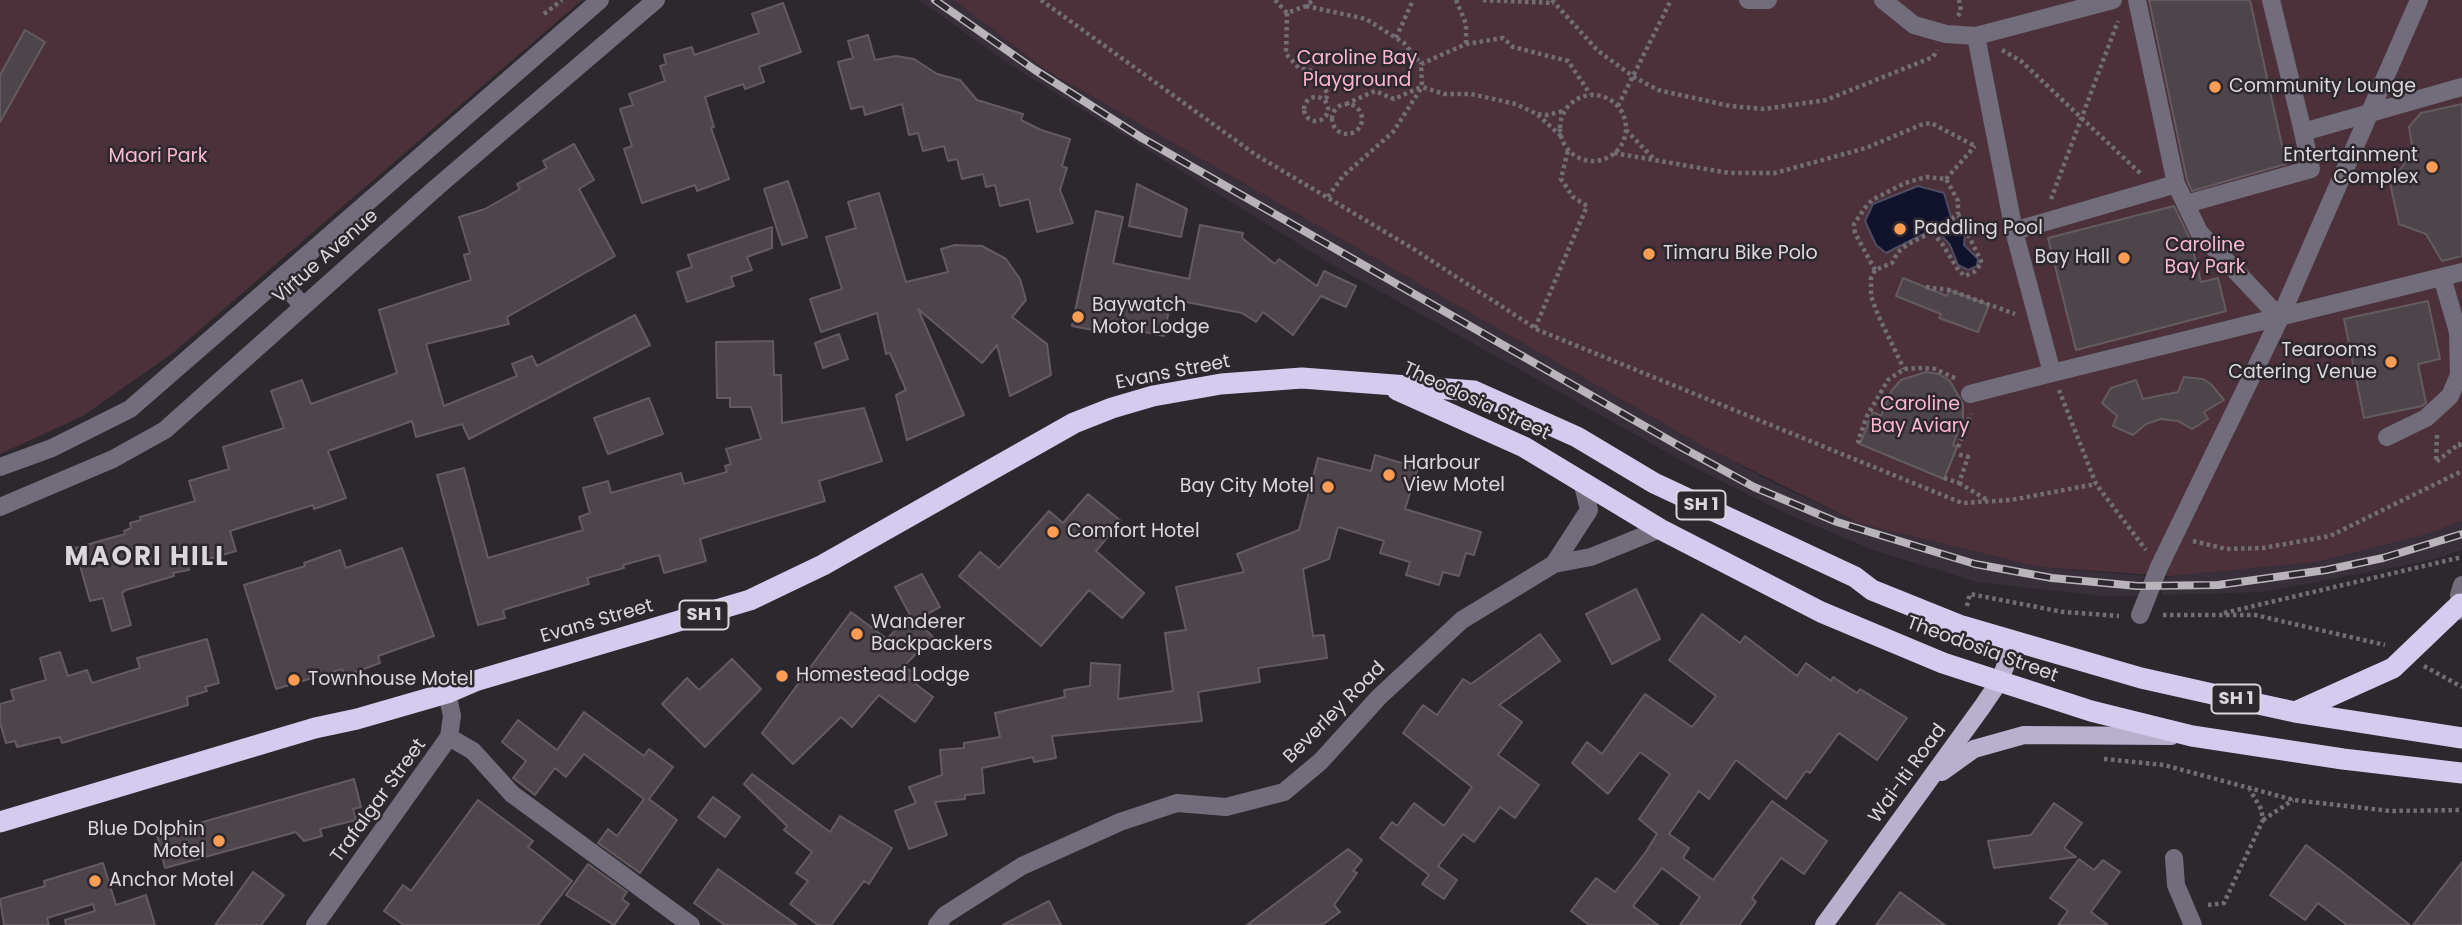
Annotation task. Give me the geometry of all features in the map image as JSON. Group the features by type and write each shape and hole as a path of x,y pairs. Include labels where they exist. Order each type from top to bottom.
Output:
{"highway":[{"name":"Evans Street","path":"0,822 315,727 357,719 447,693 475,681 710,613 785,585 1050,436 1112,408 1190,389 1262,380 1302,378 1385,385"},
{"name":"Theodosia Street","path":"1385,385 1524,447 1660,529 1821,612 1943,663 2091,711 2192,736 2343,760 2462,773"},
{"name":"Theodosia Street","path":"1385,385 1474,391 1577,437 1654,484 1855,577 1872,590 1959,625 2141,678 2295,712 2462,738"},
{"path":"2295,712 2393,668 2461,600"}],"main road":[{"name":"Wai-Iti Road","path":"1824,925 1999,682 2015,642"},
{"path":"1929,782 1974,749 2024,736 2192,736"}],"street":[{"name":"Virtue Avenue","path":"0,467 52,448 130,409 600,0"},
{"name":"Virtue Avenue","path":"0,507 113,459 165,430 302,305 656,0"},
{"path":"1748,0 1768,0"},
{"path":"2137,0 2176,184 2199,232 2280,318"},
{"path":"2186,204 2311,169 2271,0"},
{"path":"2140,615 2159,567 2280,318 2419,0"},
{"path":"1886,3 1914,25 1946,34 1976,36 2117,8"},
{"path":"1976,36 2014,231 2052,373"},
{"path":"2303,132 2462,87"},
{"path":"2014,231 2176,184"},
{"path":"1970,394 2462,272"},
{"path":"2387,437 2407,429 2437,409 2450,396 2459,375 2460,332 2442,276"},
{"path":"279,279 302,305"},
{"name":"Beverley Road","path":"1554,564 1589,510 1582,481"},
{"name":"Beverley Road","path":"937,925 945,915 1022,866 1120,822 1177,803 1226,807 1284,792 1321,761 1379,698 1462,620 1554,564 1591,557 1621,542 1660,529"},
{"name":"Trafalgar Street","path":"315,925 449,737 452,716 447,693"},
{"path":"449,737 473,751 512,794 691,925"},
{"path":"2174,858 2176,885 2193,925"}],"path":[{"path":"544,14 562,0"},
{"path":"1041,0 1256,155 1328,197 1535,328 1962,503 1990,502 2096,484"},
{"path":"1275,0 1287,13 1286,54 1298,68 1317,72 1328,95 1325,100"},
{"path":"1287,13 1306,6 1313,0"},
{"path":"1396,38 1413,0"},
{"path":"1456,0 1466,24 1466,44"},
{"path":"1483,0 1553,1 1598,51 1634,77 1658,90 1730,106 1764,109 1826,100 1933,57 1961,11 1959,0"},
{"path":"1618,106 1671,0"},
{"path":"1306,6 1366,19 1396,38 1421,64 1422,87 1404,120 1343,176 1328,197"},
{"path":"2042,223 2117,8"},
{"path":"1976,36 2021,61 2157,190"},
{"path":"1421,64 1466,44 1503,38 1513,47 1568,61 1590,94"},
{"path":"1346,104 1355,107 1361,115 1361,124 1355,132 1346,135 1337,131 1332,122 1330,114 1325,100 1318,96 1310,98 1304,108 1306,116 1314,121 1321,120 1330,114 1337,108 1375,91 1394,99 1422,87 1444,94 1495,98 1537,114 1547,115 1564,110 1580,97 1601,95 1618,106 1624,116 1624,139 1614,153 1599,160 1588,161 1568,150 1560,136 1537,114"},
{"path":"1560,136 1560,120 1564,110"},
{"path":"1614,153 1729,173 1775,173 1866,148 1931,123 1975,146"},
{"path":"1626,130 1654,159"},
{"path":"1875,270 1854,224 1872,200 1916,179 1946,179 1975,146 1996,135"},
{"path":"1535,328 1587,206 1573,197 1561,179 1568,150"},
{"path":"1935,232 1959,271 1965,276 1974,272 1982,263 1956,216 1958,201 1946,179"},
{"path":"1875,270 1885,269 1908,244 1935,232 1956,216"},
{"path":"1875,270 1871,278 1871,296 1904,369"},
{"path":"1926,287 1949,290 2039,322"},
{"path":"1860,443 1858,442 1867,416 1888,380 1904,369 1935,369 1956,378 1970,394 1971,415 1957,450 1968,457 1959,483"},
{"path":"2052,373 2096,484 2159,567"},
{"path":"2437,409 2436,463 2459,444 2462,447"},
{"path":"2175,534 2226,549 2298,544 2330,536 2462,471"},
{"path":"1944,478 1959,483 1990,502"},
{"path":"2213,615 2462,557"},
{"path":"1966,606 1970,594 2063,612 2109,617 2255,615 2387,646"},
{"path":"2418,662 2442,679 2462,688"},
{"path":"2097,758 2164,765 2294,800 2390,811 2462,810"},
{"path":"2184,908 2224,903 2263,820 2262,809 2250,789"},
{"path":"2263,820 2294,800"}],"shaded area":[{"path":"919,0 954,0 1046,70 1703,446 1786,489 1861,524 2040,567 2145,576 2139,583 2138,596 2102,596 1977,582 1876,551 1785,513 1695,468 1328,262 1012,66"},
{"name":"Paddling Pool","path":"1918,186 1944,193 1951,217 1965,233 1964,245 1978,259 1977,266 1968,270 1958,265 1950,245 1935,228 1886,253 1876,245 1865,221 1873,204"},
{"path":"2462,521 2462,550 2431,560 2264,592 2162,595 2163,579 2171,576 2316,562 2427,534"}],"green space":[{"name":"Maori Park","path":"0,0 582,0 173,353 83,416 0,454"},
{"name":"Caroline Bay Park","path":"954,0 2462,0 2462,521 2427,534 2316,562 2171,576 2040,567 1861,524 1703,446 1046,70"}],"building":[{"name":"Community Lounge","path":"2149,0 2250,0 2286,164 2192,191 2187,180"},
{"path":"783,3 801,52 759,67 764,82 745,89 743,84 705,97 714,127 711,128 729,179 697,191 695,185 642,203 624,149 632,146 620,109 633,105 629,94 665,81 660,66 666,64 664,55 692,47 694,55 759,33 752,14"},
{"path":"25,30 45,42 0,122 0,75"},
{"path":"868,35 875,60 896,56 914,59 937,74 960,80 977,100 1023,114 1021,120 1070,139 1062,166 1067,168 1060,190 1073,223 1037,232 1029,199 1000,206 995,185 986,187 983,174 962,179 957,159 948,161 944,146 923,151 918,133 909,135 902,104 865,115 863,106 851,109 838,62 853,58 848,41"},
{"name":"Entertainment Complex","path":"2462,104 2462,256 2442,261 2426,234 2399,224 2390,183 2413,152 2409,127 2421,113"},
{"path":"574,144 594,180 579,189 615,256 507,317 509,324 426,344 444,406 517,376 512,364 532,356 537,366 635,315 650,345 469,439 462,424 416,437 412,421 328,451 346,498 314,509 313,505 230,531 236,551 188,565 189,570 173,573 174,576 126,590 122,593 131,625 112,631 103,598 90,601 75,548 125,534 124,531 131,528 130,523 141,520 140,517 195,501 189,481 229,469 223,447 284,428 271,391 302,380 311,404 397,373 379,310 471,280 464,255 470,253 459,217 485,209 520,189 517,184 547,168 543,161"},
{"path":"788,181 807,237 782,245 764,189"},
{"path":"1137,184 1187,209 1181,237 1129,226"},
{"path":"879,193 906,282 948,272 941,249 955,245 982,246 1006,259 1020,279 1026,300 1012,317 1047,344 1051,375 1010,396 997,345 982,363 918,309 964,415 907,440 896,395 906,390 890,353 886,354 877,313 821,332 810,299 842,289 826,237 856,228 848,202"},
{"name":"Bay Hall","path":"2174,206 2190,239 2201,282 2218,278 2226,311 2076,350 2048,238"},
{"path":"1096,211 1123,217 1113,263 1189,279 1200,225 1243,233 1242,238 1275,264 1279,259 1317,286 1324,271 1356,286 1346,307 1321,296 1293,335 1263,312 1256,322 1242,313 1171,299 1164,336 1100,323 1098,331 1072,326"},
{"path":"772,227 772,248 747,257 752,270 731,277 734,286 687,302 677,272 692,267 688,255"},
{"path":"1903,278 1947,296 1949,290 1989,305 1978,332 1939,318 1941,314 1896,296"},
{"name":"Tearooms Catering Venue","path":"2428,301 2440,359 2418,364 2426,403 2364,418 2344,319"},
{"path":"839,334 848,359 823,368 815,343"},
{"path":"773,341 774,375 781,375 782,423 864,408 882,461 819,481 825,501 700,539 706,561 664,573 659,555 623,565 624,568 587,578 589,584 503,610 505,618 478,625 437,475 464,468 488,558 583,530 579,517 590,513 583,488 608,481 611,493 681,473 684,484 727,472 725,466 731,464 726,449 761,439 751,407 730,407 730,398 717,398 716,342"},
{"name":"Caroline Bay Aviary","path":"1926,372 1939,374 1950,381 1963,404 1963,418 1953,445 1957,447 1944,479 1860,444 1873,412 1881,416 1892,390 1901,380"},
{"path":"2184,377 2203,379 2211,384 2224,400 2204,412 2208,419 2192,429 2178,421 2161,419 2146,424 2133,435 2113,426 2117,416 2102,403 2111,388 2136,380 2143,399 2178,392"},
{"path":"649,398 663,434 608,454 594,418"},
{"path":"1375,455 1418,468 1405,509 1481,532 1474,555 1466,553 1459,576 1443,572 1439,585 1406,575 1410,562 1380,553 1384,541 1338,527 1329,559 1303,569 1313,636 1324,635 1327,658 1258,668 1260,682 1198,692 1202,721 1052,736 1056,758 1034,762 1033,757 982,768 984,793 965,795 965,799 935,802 947,835 909,849 895,811 916,803 909,787 942,775 940,750 964,748 964,743 1000,737 995,713 1065,697 1064,690 1090,686 1091,663 1120,665 1118,699 1173,691 1165,633 1186,630 1176,587 1244,572 1237,554 1299,530 1318,458 1371,471"},
{"path":"1088,494 1121,521 1096,551 1144,593 1122,618 1089,590 1041,646 959,576 980,552 999,568 1049,511 1063,523"},
{"path":"402,548 434,636 378,656 380,663 345,676 342,669 276,689 244,585 305,566 304,563 340,550 346,568"},
{"path":"922,574 940,607 916,620 933,637 904,666 913,673 909,679 933,697 915,722 879,695 852,727 841,717 793,764 762,733 851,612 887,639 910,615 895,587"},
{"path":"1636,589 1660,639 1612,664 1586,614"},
{"path":"1702,614 1740,643 1745,636 1797,676 1806,663 1831,681 1833,677 1857,693 1860,689 1907,718 1877,760 1839,733 1810,773 1806,771 1786,799 1736,760 1709,799 1699,791 1669,834 1689,848 1683,858 1713,880 1772,801 1827,841 1804,874 1781,858 1752,898 1756,902 1739,925 1680,925 1700,897 1662,868 1633,906 1658,925 1589,925 1571,911 1596,878 1615,892 1645,853 1657,834 1639,819 1670,774 1640,752 1608,794 1572,763 1587,742 1602,754 1645,694 1692,727 1716,696 1669,660"},
{"path":"1540,634 1560,661 1499,705 1522,722 1498,755 1539,785 1515,818 1500,807 1474,842 1463,834 1438,866 1457,880 1444,899 1422,884 1429,875 1380,838 1392,822 1397,826 1414,803 1444,826 1472,787 1403,733 1423,705 1437,715 1463,679 1471,684"},
{"path":"207,639 219,683 205,687 207,691 187,697 188,705 62,743 60,737 17,747 15,741 6,743 0,723 0,704 14,700 11,690 46,680 40,658 60,652 68,676 87,670 92,683 140,668 137,658"},
{"path":"732,659 761,689 705,747 662,704 687,678 699,690"},
{"path":"584,712 644,756 649,749 673,767 649,799 677,820 640,873 598,843 608,829 617,836 644,799 584,754 566,777 555,768 535,795 513,778 526,761 502,742 518,720 557,750"},
{"path":"752,774 830,832 840,816 892,848 869,884 864,881 831,925 818,925 790,904 808,881 796,873 812,852 784,830 787,826 744,784"},
{"path":"354,779 361,807 353,809 356,820 320,829 322,836 304,841 296,832 165,868 157,835"},
{"path":"713,797 740,817 725,837 698,817"},
{"path":"478,800 533,841 528,847 572,881 538,925 404,925 384,911 403,885 411,891"},
{"path":"2054,803 2082,823 2064,848 2076,857 1994,868 1988,841 2031,835"},
{"path":"2306,845 2410,925 2347,925 2318,903 2305,920 2270,895"},
{"path":"1348,849 1362,860 1353,871 1357,873 1334,905 1340,912 1322,925 1247,925"},
{"path":"2079,859 2094,870 2103,860 2120,872 2091,912 2108,925 2058,925 2068,911 2050,898"},
{"path":"2462,862 2462,925 2413,925"},
{"path":"103,863 116,905 146,895 155,925 66,925 65,920 95,911 93,904 47,918 49,925 4,925 0,899 45,886 44,881"},
{"path":"588,864 627,892 622,899 629,904 614,925 566,895"},
{"path":"718,869 797,925 725,925 694,903"},
{"path":"253,872 284,895 261,925 215,925"},
{"path":"1900,892 1945,925 1876,925"},
{"path":"1049,901 1061,925 1003,925"}],"railway":[{"path":"935,0 1035,70 1142,138 1681,447 1754,487 1837,522 1975,564 2052,578 2137,586 2218,585 2326,570 2383,558 2462,534"}],"place":[{"name":"Community Lounge","path":"2215,87"},
{"name":"Entertainment Complex","path":"2432,167"},
{"name":"Paddling Pool","path":"1900,229"},
{"name":"Timaru Bike Polo","path":"1649,254"},
{"name":"Bay Hall","path":"2124,258"},
{"name":"Baywatch Motor Lodge","path":"1078,317"},
{"name":"Tearooms Catering Venue","path":"2391,362"},
{"name":"Harbour View Motel","path":"1389,475"},
{"name":"Bay City Motel","path":"1328,487"},
{"name":"Comfort Hotel","path":"1053,532"},
{"name":"Wanderer Backpackers","path":"857,634"},
{"name":"Homestead Lodge","path":"782,676"},
{"name":"Townhouse Motel","path":"294,680"},
{"name":"Blue Dolphin Motel","path":"219,841"},
{"name":"Anchor Motel","path":"95,881"}],"district":[{"name":"MAORI HILL","path":"147,558"}],"park label":[{"name":"Caroline Bay Playground","path":"1357,70"}]}
